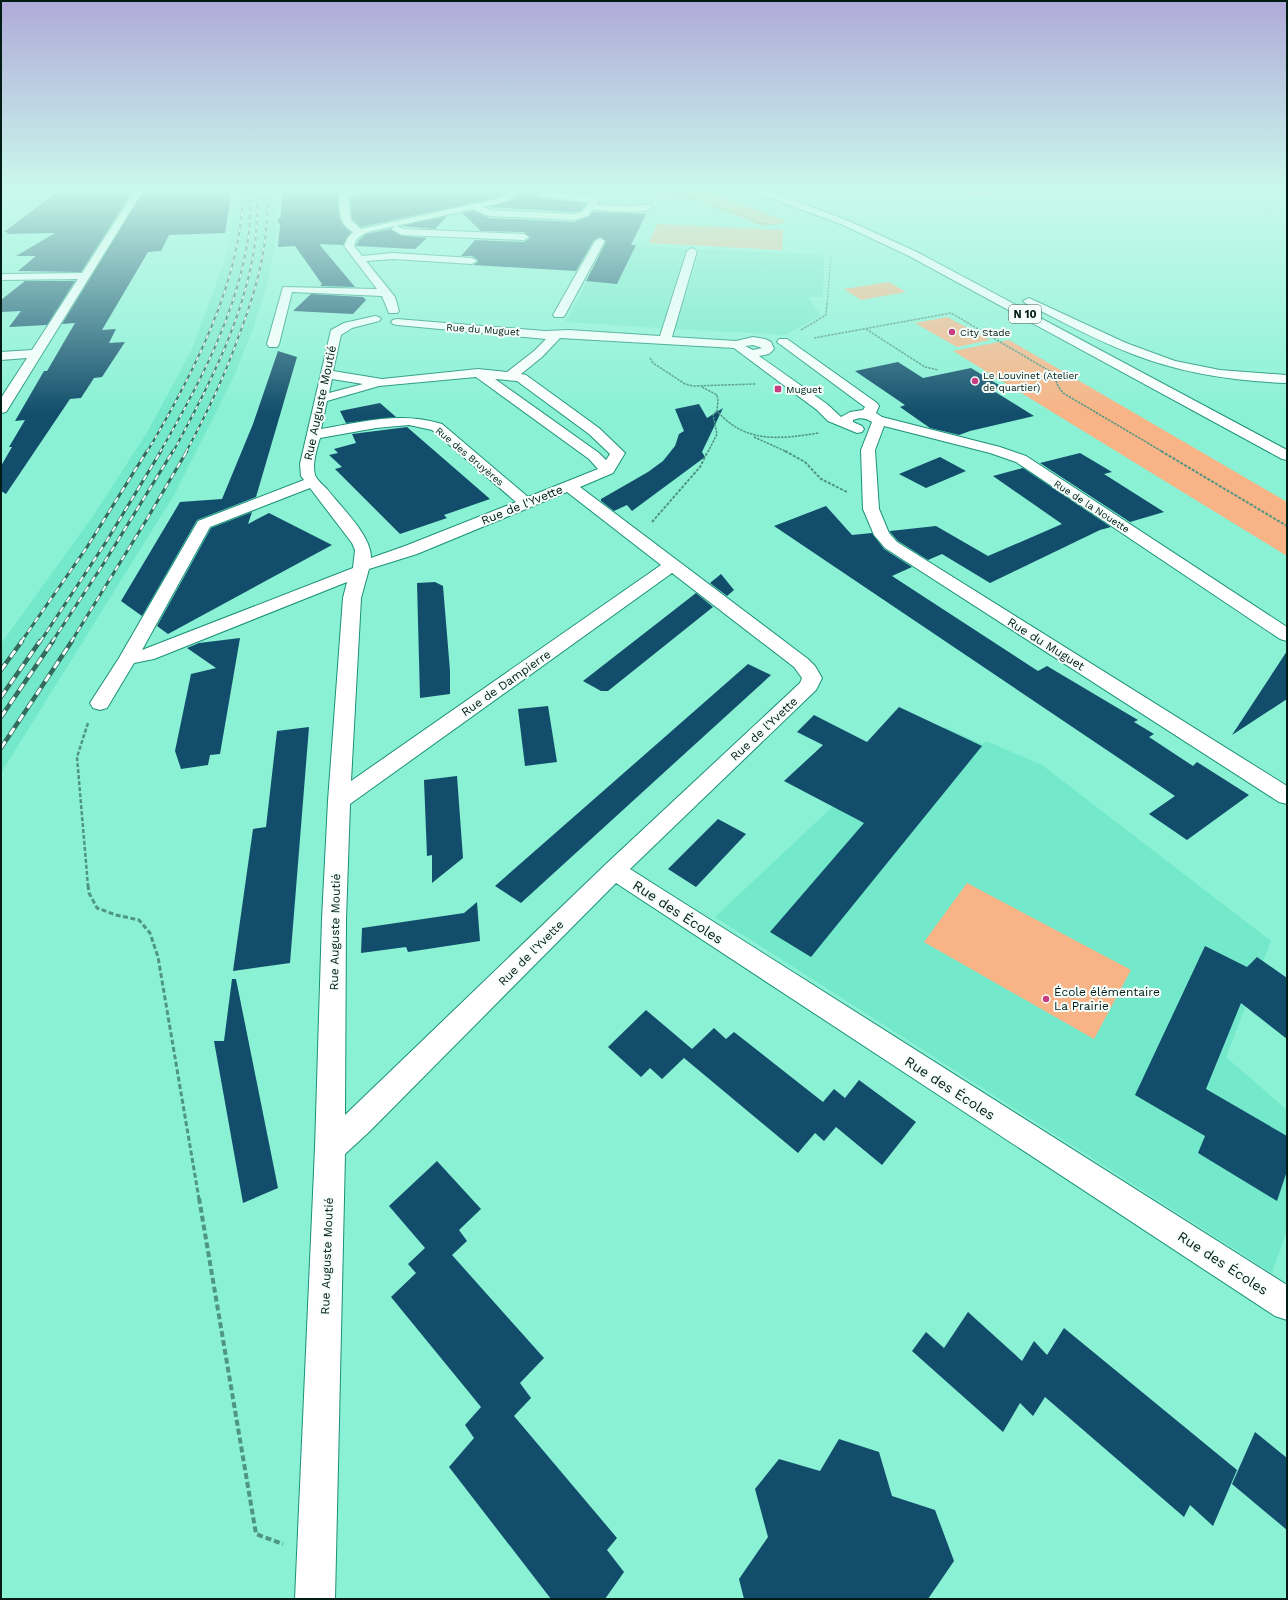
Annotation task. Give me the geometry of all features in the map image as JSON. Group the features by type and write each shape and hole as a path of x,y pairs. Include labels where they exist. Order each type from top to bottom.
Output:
{"street":[{"path":"1,409 92,264"},
{"path":"363,264 388,297 393,317"},
{"path":"559,315 587,264"},
{"path":"665,340 688,264"},
{"name":"N 10","path":"931,264 1287,456"},
{"name":"N 10","path":"944,264 1287,445"},
{"path":"953,264 984,279"},
{"path":"1,277 84,276"},
{"path":"273,344 287,290 374,293 385,292"},
{"path":"1018,295 1121,345 1154,358 1188,368 1225,375 1287,379"},
{"name":"Rue du Muguet","path":"393,317 540,326 569,334"},
{"name":"Rue du Muguet","path":"393,317 556,335 569,334 665,340 742,348 822,407 833,418 851,422 868,450"},
{"name":"Rue Auguste Moutié","path":"315,1599 330,1148 334,919 339,801 352,598 361,569 363,550 350,528 308,476 307,464 335,333 348,325 393,317"},
{"path":"509,377 538,354 556,335"},
{"path":"783,342 872,406 874,421"},
{"path":"742,348 754,353 763,352 766,366"},
{"path":"1,356 35,354"},
{"path":"478,373 594,456 608,470"},
{"path":"321,399 382,383 478,373 521,378 594,430 618,453 608,470 570,486"},
{"path":"326,374 382,383"},
{"name":"Rue des Bruyères","path":"314,435 394,421 411,420 429,423 437,427 526,503"},
{"name":"Rue du Muguet","path":"874,421 868,450 871,509 882,535 891,545 1287,796"},
{"name":"Rue de la Nouette","path":"851,422 868,430 874,421 995,450 1021,459 1287,635"},
{"path":"100,703 128,658 204,524 313,482"},
{"name":"Rue de l'Yvette","path":"128,658 147,655 570,486 801,663 808,670 812,678 809,686 614,870 359,1122 330,1148"},
{"name":"Rue de Dampierre","path":"339,801 673,564"},
{"name":"Rue des Écoles","path":"614,870 839,1017 1287,1304"}],"path":[{"path":"798,353 804,352 786,338 826,315 830,264"},
{"path":"809,339 951,313 1053,373 1059,389 1063,393 1287,526"},
{"path":"865,329 925,367 938,370"},
{"path":"638,538 700,467 717,434 713,415 717,412 719,400 716,394 702,387 685,384 653,363 650,358 652,352 665,340"},
{"path":"702,387 718,384 793,386"},
{"path":"717,412 724,421 749,435 778,447 805,462 821,479 844,491 871,499"},
{"path":"749,435 762,438 798,436 851,422"},
{"path":"100,703 86,728 77,757 89,893 97,908 116,915 139,920 150,933 158,957 256,1534 317,1557"}],"shaded area":[{"path":"224,264 271,264 268,282 254,326 234,376 173,497 1,773 1,644 95,513 148,431 192,349"},
{"path":"599,264 683,264 661,328 565,322 590,276"},
{"path":"696,264 824,264 823,297 808,297 821,316 785,335 674,329"},
{"path":"889,282 906,292 861,300 844,289"},
{"name":"City Stade","path":"947,317 990,340 957,347 915,323"},
{"path":"1009,340 1287,502 1287,556 953,351"},
{"name":"École élémentaire La Prairie","path":"945,727 982,744 986,741 1042,765 1271,941 1226,1057 1287,1110 1287,1230 1272,1273 715,917 876,766 900,778"},
{"path":"967,883 1131,970 1094,1039 924,942"}],"building":[{"path":"27,264 86,264 81,272 18,271"},
{"path":"99,264 141,264 102,330 116,329 109,343 125,342 102,377 94,378 81,398 70,399 6,494 1,491 1,466 12,447 9,447 25,420 15,421 44,371 47,371 75,323 62,324"},
{"path":"308,264 335,264 355,287 320,286 322,284"},
{"path":"475,264 580,264 576,271 473,265"},
{"path":"595,264 627,264 617,284 586,281"},
{"path":"25,281 75,281 47,325 9,327 21,311 1,312 1,300"},
{"path":"311,294 363,297 366,300 353,314 293,311"},
{"path":"278,351 297,357 256,497 197,520 142,616 121,601 180,502 222,499 253,424"},
{"path":"898,362 923,378 971,368 1004,388 992,390 1034,416 959,435 930,428 900,407 905,405 855,371"},
{"path":"380,403 396,417 346,423 340,411"},
{"path":"699,404 707,418 723,408 702,452 705,457 632,511 627,505 614,511 601,501 601,499 648,472 663,461 675,446 679,434 684,431 675,409"},
{"path":"407,427 490,499 444,515 447,518 400,534 335,469 342,467 329,455 338,453 334,449 356,443 352,434"},
{"path":"1080,453 1112,472 1104,474 1164,512 1130,522 1040,463"},
{"path":"940,457 966,471 926,488 899,474"},
{"path":"1023,468 1111,527 1100,530 990,583 942,554 928,560 898,541 890,532 936,526 988,556 1062,524 993,476"},
{"path":"826,506 852,535 872,533 884,549 912,567 892,576 1038,671 1047,666 1138,720 1134,722 1154,734 1149,737 1193,766 1197,762 1249,795 1187,840 1149,814 1175,796 774,526"},
{"path":"252,512 248,524 269,513 332,545 168,634 157,626 211,528"},
{"path":"721,574 734,590 727,596 710,583"},
{"path":"435,582 443,586 450,671 450,694 420,698 417,583"},
{"path":"696,593 713,607 608,691 601,691 583,681"},
{"path":"240,638 220,754 210,755 208,765 181,769 175,751 191,674 216,668 187,648 199,643"},
{"path":"1287,651 1287,699 1232,735"},
{"path":"748,664 771,675 521,903 495,886"},
{"path":"548,706 557,762 525,766 518,709"},
{"path":"899,707 982,746 811,957 770,932 864,823 784,781 823,745 797,732 814,715 867,742"},
{"path":"309,727 290,963 233,971 253,829 266,827 277,731"},
{"path":"457,776 463,858 432,883 432,855 427,856 424,780"},
{"path":"718,819 746,834 696,887 668,869"},
{"path":"477,902 480,941 408,952 406,947 361,953 362,928 464,913"},
{"path":"1205,946 1247,967 1257,957 1287,978 1287,1039 1241,1003 1206,1089 1287,1136 1287,1171 1277,1201 1198,1153 1205,1136 1135,1095"},
{"path":"232,979 236,979 278,1188 243,1203 214,1041 224,1041"},
{"path":"646,1010 692,1049 714,1028 726,1039 734,1032 823,1102 834,1089 845,1098 859,1080 916,1122 882,1165 836,1127 824,1141 815,1133 798,1153 684,1058 662,1079 650,1068 641,1077 608,1047"},
{"path":"437,1161 481,1209 459,1230 467,1241 452,1255 544,1358 520,1383 531,1398 514,1416 617,1538 607,1550 624,1572 605,1599 551,1599 449,1467 474,1438 465,1425 481,1407 391,1297 416,1273 408,1264 425,1248 389,1206"},
{"path":"968,1312 1022,1361 1034,1341 1047,1355 1064,1328 1237,1470 1213,1526 1190,1505 1184,1517 1045,1397 1033,1416 1020,1403 1003,1432 912,1351 926,1332 944,1348"},
{"path":"1255,1432 1287,1458 1287,1530 1232,1484"},
{"path":"839,1439 879,1452 892,1496 935,1510 954,1561 928,1599 744,1599 739,1579 768,1537 755,1489 779,1459 820,1471"}],"railway":[{"path":"147,452 181,392 212,326 232,264"},
{"path":"160,452 203,374 227,318 243,264"},
{"path":"173,452 200,401 225,347 236,320 252,264"},
{"path":"186,452 208,410 233,353 251,302 261,264"},
{"path":"21,642 87,547 147,451"},
{"path":"40,642 106,542 161,451"},
{"path":"52,642 104,563 173,451"},
{"path":"71,642 187,451"},
{"path":"1,670 22,641"},
{"path":"1,697 40,641"},
{"path":"1,717 53,641"},
{"path":"1,748 72,641"}],"place":[{"name":"City Stade","path":"952,332"},
{"name":"Le Louvinet (Atelier de quartier)","path":"975,381"},
{"name":"Muguet","path":"778,389"},
{"name":"École élémentaire La Prairie","path":"1046,999"}]}
